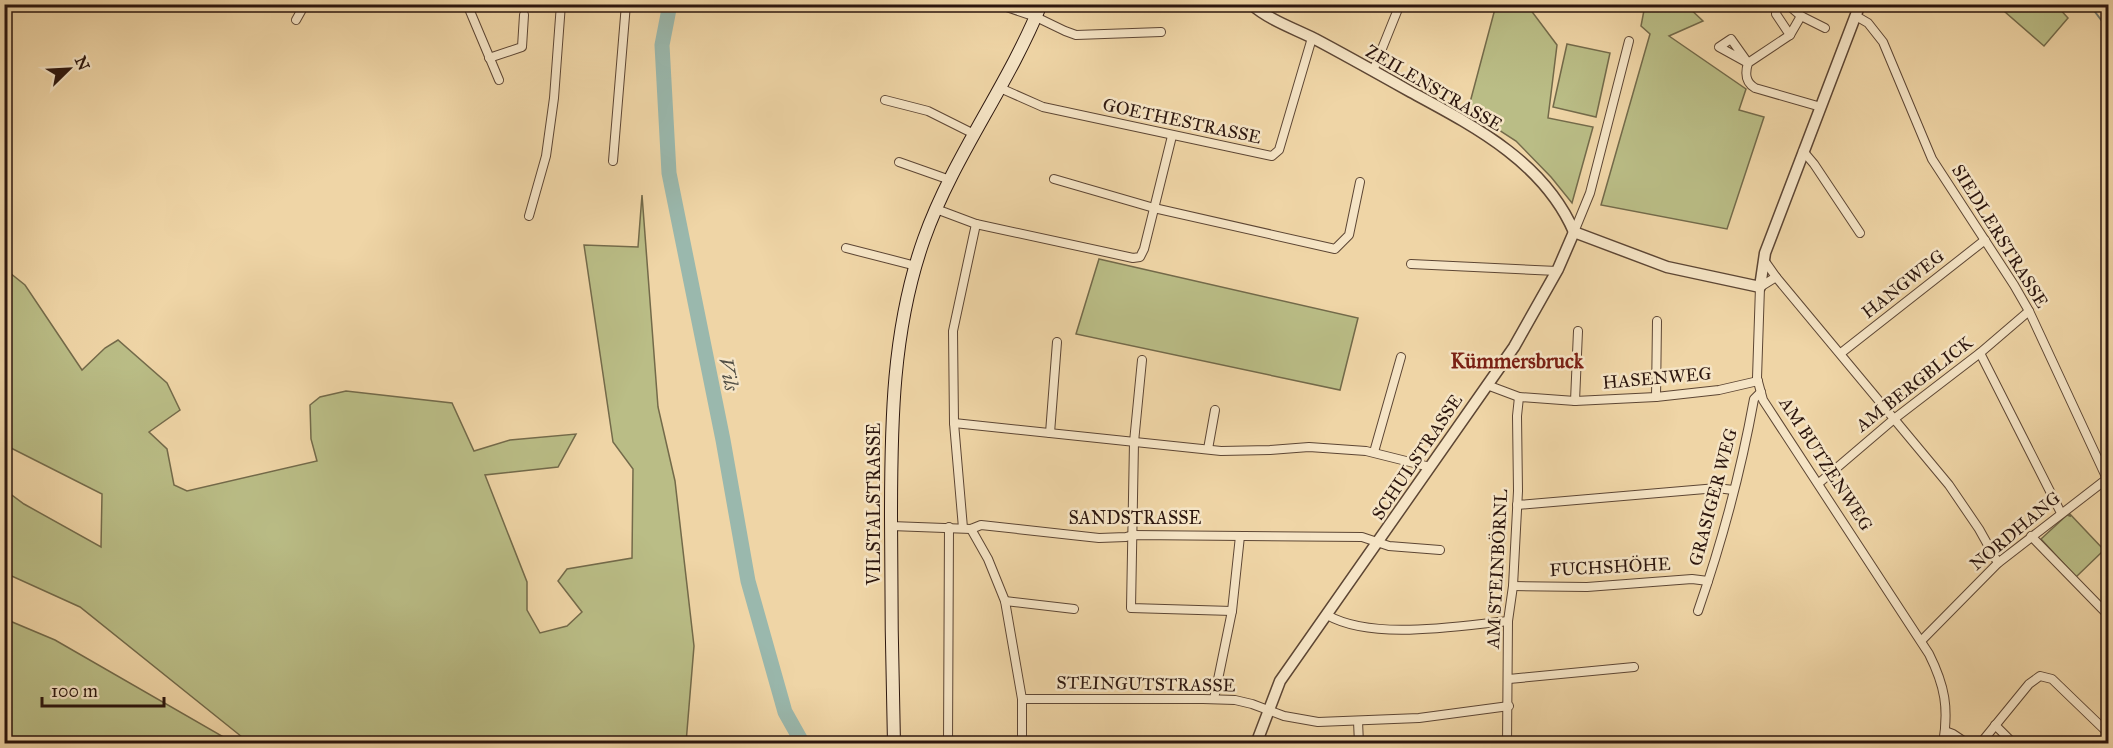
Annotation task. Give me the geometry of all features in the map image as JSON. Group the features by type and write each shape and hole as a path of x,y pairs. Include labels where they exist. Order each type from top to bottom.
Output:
{"main road":[{"name":"VILSTALSTRASSE","path":"894,744 891,428 898,346 916,266 936,209 1000,88 1041,4"}],"street":[{"path":"296,20 304,4"},
{"path":"467,4 499,80"},
{"path":"529,216 546,156 554,98 561,4"},
{"path":"613,161 626,4"},
{"path":"998,4 1077,34 1161,32"},
{"name":"ZEILENSTRASSE","path":"1251,4 1259,12 1373,70 1469,123 1522,160 1567,214 1574,232"},
{"path":"1373,70 1401,4"},
{"path":"1782,4 1777,6 1776,14 1790,35"},
{"path":"1787,4 1801,16 1825,28"},
{"name":"AM BUTZENWEG","path":"1860,4 1764,260 1760,287 1758,381 1763,400 1922,640 1943,686 1947,714 1943,744"},
{"path":"489,58 522,47 524,15"},
{"path":"1801,16 1790,35 1748,63 1746,76 1751,86 1821,107"},
{"name":"SIEDLERSTRASSE","path":"1856,16 1868,23 1883,42 1932,159 2029,311 2108,479"},
{"name":"GOETHESTRASSE","path":"1000,88 1044,107 1272,156 1277,154 1312,38"},
{"name":"SCHULSTRASSE","path":"1256,744 1280,681 1514,347 1557,271 1590,193 1629,41"},
{"path":"885,100 928,111 974,134"},
{"path":"936,209 976,224 1133,258 1140,257 1144,249 1172,136"},
{"path":"1803,151 1860,233"},
{"path":"899,162 950,180"},
{"path":"1054,179 1154,208 1335,249 1349,235 1360,182"},
{"path":"976,224 952,331 954,423 967,528 988,559 1005,601 1022,699 1022,744"},
{"path":"1574,232 1667,267 1760,287 1776,277"},
{"name":"HANGWEG","path":"1841,353 1985,240"},
{"path":"846,248 916,266"},
{"path":"1764,260 1955,493 1998,563"},
{"path":"1412,264 1557,271"},
{"name":"AM BERGBLICK","path":"1819,483 1894,419 1980,353 2029,311"},
{"path":"1656,397 1657,321"},
{"path":"1575,401 1578,332"},
{"path":"1050,433 1058,342"},
{"path":"1980,353 2061,513"},
{"path":"1374,452 1401,357"},
{"path":"1142,360 1134,442 1131,608 1232,611"},
{"name":"HASENWEG","path":"1487,385 1519,397 1575,401 1656,397 1719,390 1758,381"},
{"name":"GRASIGER WEG","path":"1698,611 1733,490 1754,399 1761,392"},
{"name":"AM STEINBÖRNL","path":"1507,744 1508,621 1513,586 1517,505 1519,397"},
{"path":"1208,449 1215,410"},
{"path":"954,423 1221,451 1309,447 1374,452 1430,467"},
{"name":"NORDHANG","path":"1922,640 1998,563 2108,479"},
{"path":"1517,505 1717,488 1733,490"},
{"name":"SANDSTRASSE","path":"891,526 967,528 981,525 1099,538 1126,537 1133,534 1362,537 1389,546 1440,550"},
{"path":"948,744 949,527"},
{"path":"1214,699 1232,611 1240,536"},
{"path":"2031,537 2109,615"},
{"name":"FUCHSHÖHE","path":"1513,586 1587,587 1692,579 1708,581"},
{"path":"1005,601 1074,609"},
{"path":"1328,615 1349,624 1381,629 1447,627 1508,621"},
{"path":"1509,679 1634,667"},
{"path":"1980,744 2034,679 2045,676 2052,679 2109,733"},
{"name":"STEINGUTSTRASSE","path":"1022,699 1235,700 1284,716 1318,722 1419,717 1509,706"},
{"path":"1358,721 1359,744"},
{"path":"1995,725 2014,744"},
{"path":"1945,731 1968,744"}],"green space":[{"path":"1496,5 1527,5 1557,45 1548,118 1593,127 1572,203 1551,177 1516,141 1468,110"},
{"path":"1645,5 1686,5 1703,21 1669,36 1746,89 1739,110 1764,117 1727,229 1601,205 1650,34 1641,26"},
{"path":"1997,5 2056,5 2068,18 2044,46"},
{"path":"1567,44 1610,53 1596,117 1553,107"},
{"path":"642,195 658,407 675,481 694,646 686,743 14,744 5,740 5,619 55,640 232,742 242,737 80,607 5,573 5,490 24,504 101,547 102,494 5,445 5,269 25,285 82,370 105,348 118,340 167,383 180,410 149,432 167,449 174,485 187,491 317,461 311,439 310,405 320,397 346,391 452,403 474,451 510,440 576,434 558,467 485,475 527,582 527,610 540,633 567,626 582,612 558,581 567,569 632,558 633,469 613,442 584,245 638,247"},
{"path":"1099,259 1358,318 1340,390 1076,334"},
{"path":"2069,513 2104,550 2076,577 2041,539 2067,515 2070,516"}],"waterway":[{"name":"Vils","path":"670,4 662,45 669,173 723,440 748,581 785,712 803,744"},
{"path":"2089,4 2108,29"}],"district":[{"name":"Kümmersbruck","path":"1517,361"}]}
